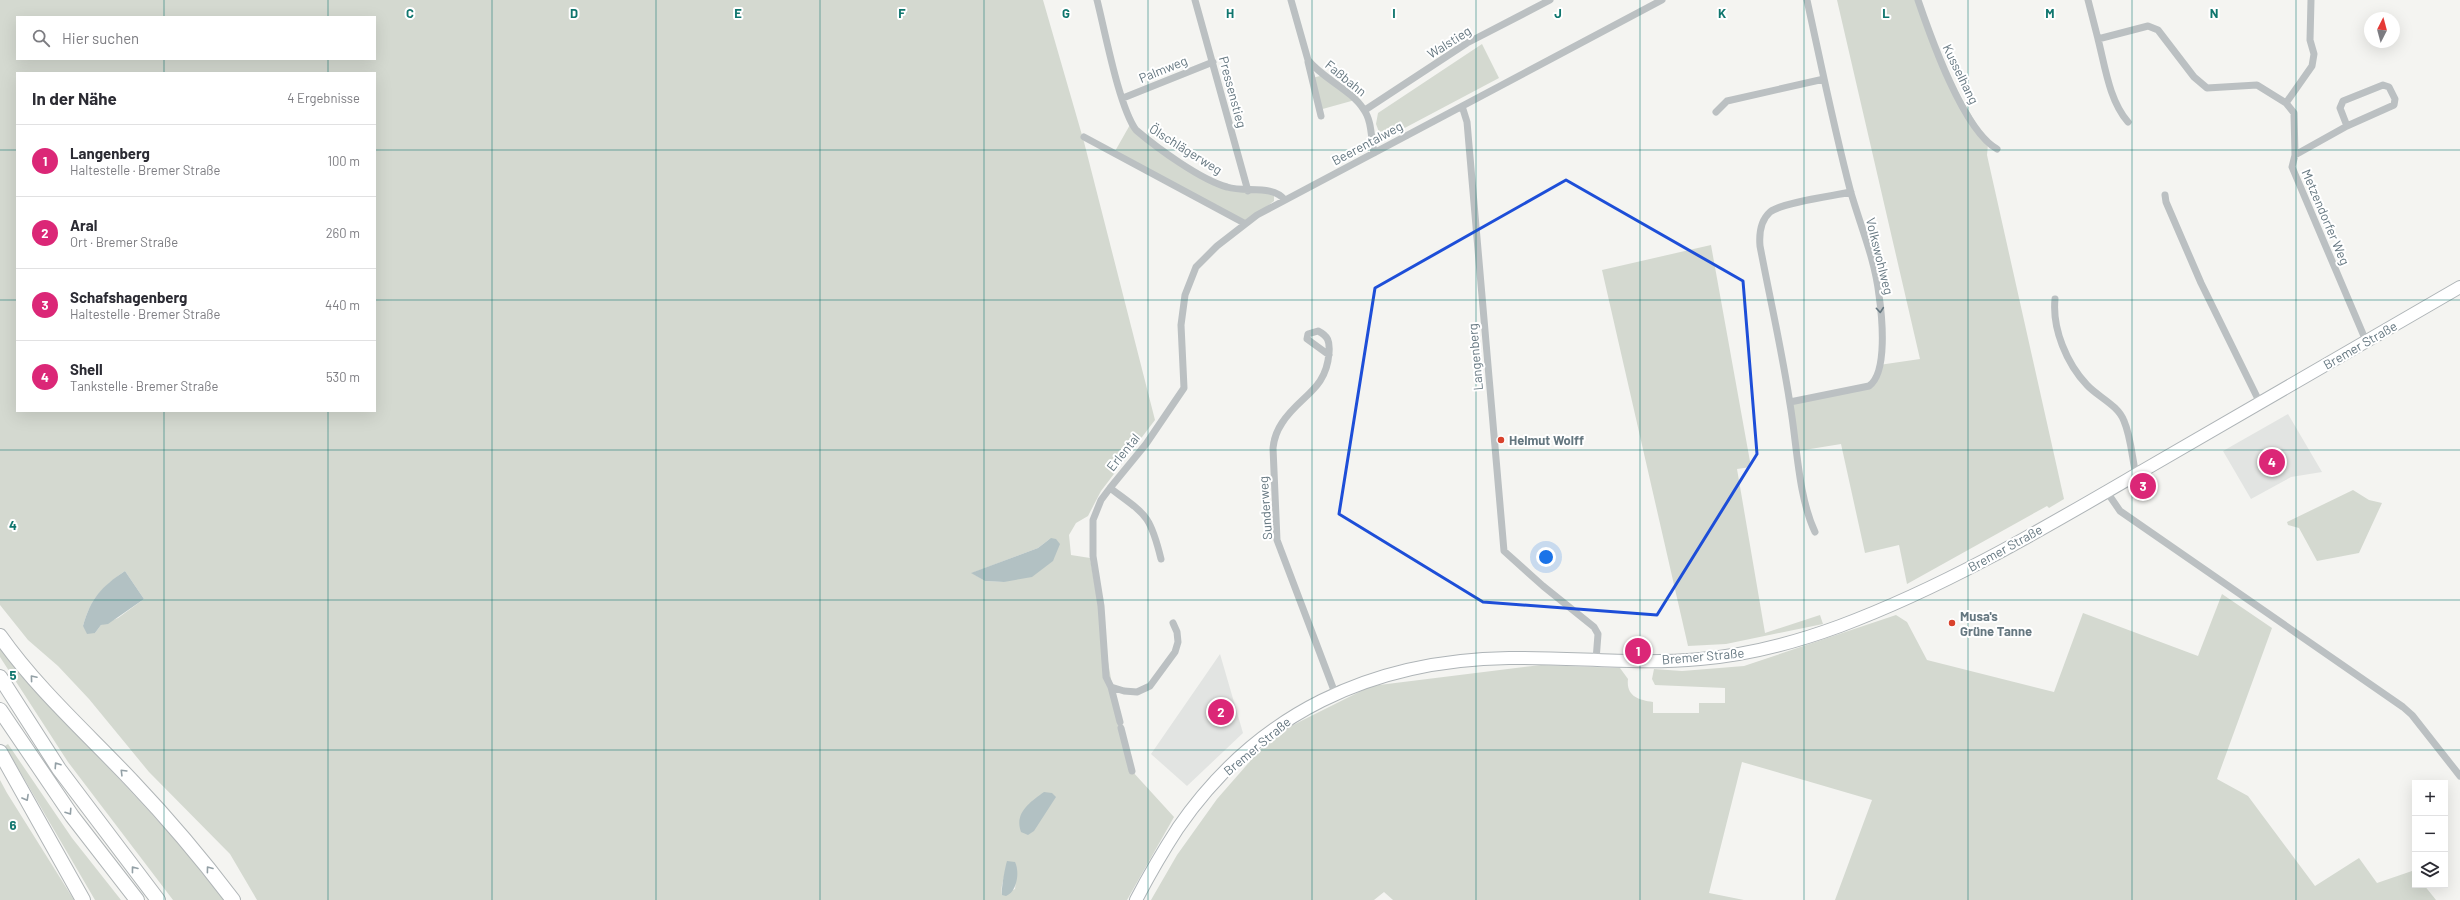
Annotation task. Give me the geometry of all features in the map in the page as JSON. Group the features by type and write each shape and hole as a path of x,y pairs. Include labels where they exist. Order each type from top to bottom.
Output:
{"highway":[{"path":"0,636 68,716 133,782 193,848 233,900"},
{"path":"0,677 59,769 158,900"},
{"path":"0,710 72,816 137,900"},
{"path":"0,752 83,900"}],"main road":[{"name":"Bremer Straße","path":"1136,900 1179,827 1212,784 1268,733 1291,717 1335,693 1378,676 1433,664 1505,658 1596,660 1701,659 1785,645 1842,625 1943,582 2107,492 2460,287"}],"street":[{"name":"Ölschlägerweg","path":"1097,0 1122,98 1131,123 1142,135 1209,179 1226,187 1248,191 1274,191 1279,193 1285,200"},
{"name":"Pressenstieg","path":"1195,0 1248,191"},
{"name":"Faßbahn","path":"1291,0 1308,60 1314,68 1358,102 1364,110 1374,153"},
{"name":"Walstieg","path":"1364,110 1467,43 1550,0"},
{"name":"Beerentalweg","path":"1244,223 1662,0"},
{"name":"Volkswohlweg","path":"1790,402 1848,392 1872,384 1877,377 1882,331 1879,295 1867,244 1851,192 1807,0"},
{"name":"Kusselhang","path":"1918,0 1937,56 1965,110 1988,144 1997,150"},
{"path":"2088,0 2110,87 2121,114 2128,122"},
{"path":"2286,103 2312,66 2314,54 2310,40 2311,0"},
{"path":"2098,39 2148,26 2158,30 2194,77 2207,88 2257,85 2286,103 2294,113 2295,155"},
{"path":"1308,60 1321,116"},
{"name":"Palmweg","path":"1122,98 1213,62"},
{"path":"1716,112 1727,101 1824,79"},
{"name":"Metzendorfer Weg","path":"2347,126 2340,108 2343,101 2384,85 2389,87 2395,99 2394,105 2347,126 2295,155 2292,167 2366,341"},
{"name":"Langenberg","path":"1462,106 1467,122 1504,552 1594,627 1598,634 1596,660"},
{"path":"1084,137 1244,223"},
{"path":"1815,532 1810,521 1802,482 1790,402 1760,246 1760,228 1769,213 1780,207 1851,192"},
{"path":"2165,195 2166,202 2201,284 2260,403"},
{"name":"Erlental","path":"1132,771 1111,687 1106,678 1101,606 1093,556 1093,520 1110,488 1146,444 1184,388 1181,325 1185,295 1196,267 1244,223"},
{"path":"2055,299 2054,311 2070,364 2087,386 2117,410 2124,421 2136,475"},
{"name":"Sunderweg","path":"1329,355 1325,375 1283,421 1274,436 1273,448 1277,540 1335,693"},
{"path":"1110,488 1145,514 1153,528 1161,558"},
{"path":"2107,492 2120,512 2403,706 2412,714 2460,776"},
{"path":"1111,687 1124,692 1137,692 1150,686 1175,652 1178,642 1177,632 1173,623"}],"highlighted area":[{"path":"1566,180 1743,281 1757,454 1657,615 1483,602 1339,514 1375,288"}],"shaded area":[{"path":"0,0 1043,0 1084,142 1155,420 1101,491 1088,516 1076,523 1069,535 1071,555 1090,558 1114,696 1132,771 1174,817 1127,900 257,900 230,854 149,772 89,699 58,666 28,640 0,605","holes":["1051,538 1004,582 985,581 972,573 1038,548","125,571 144,599 118,618 101,625 95,633 83,626 93,601 98,594 103,588","1006,865 1017,869 1015,889 1002,895"]},
{"path":"1837,0 1919,0 1937,56 1988,144 1987,155 2064,499 2049,508 2047,506 1907,584 1899,545 1865,553 1841,444 1798,451 1790,402 1869,386 1879,365 1920,359"},
{"path":"1482,44 1499,78 1382,140 1376,124 1378,113"},
{"path":"1324,75 1355,100 1319,110 1312,78"},
{"path":"1131,123 1158,147 1225,187 1274,191 1274,201 1244,223 1114,153"},
{"path":"1711,245 1751,467 1737,469 1765,633 1820,615 1823,624 1726,644 1688,646 1602,270"},
{"path":"2288,414 2322,472 2291,477 2251,499 2223,451"},
{"path":"2353,490 2369,500 2382,503 2359,553 2317,561 2299,528 2288,525 2287,522"},
{"path":"1051,538 1056,539 1060,544 1053,561 1032,577 1004,582 985,581 971,573 1038,548"},
{"path":"125,571 144,599 108,624 101,625 95,633 87,634 83,626 93,601 109,582"},
{"path":"2222,594 2272,628 2217,779 2248,796 2315,886 2359,858 2377,883 2412,871 2412,888 2426,888 2436,900 1835,900 1872,800 1742,762 1709,893 1744,900 1393,900 1384,892 1374,900 1151,900 1177,855 1217,799 1273,735 1371,686 1541,665 1620,668 1628,679 1628,685 1631,693 1642,700 1653,702 1653,713 1699,713 1699,703 1725,703 1725,688 1655,685 1652,679 1654,669 1682,671 1744,666 1896,615 1907,622 1927,660 2054,692 2083,613 2198,656"},
{"path":"0,647 56,711 171,835 226,900 173,900 68,762 0,657"},
{"path":"1220,654 1243,733 1187,786 1151,754"},
{"path":"8,744 72,838 121,900 95,900 5,746"},
{"path":"0,780 7,793 74,900 0,900"},
{"path":"1044,792 1052,793 1056,797 1034,831 1028,835 1021,832 1019,825 1022,814 1029,804"},
{"path":"1007,861 1015,862 1017,876 1013,890 1006,896 1002,895 1002,892 1003,878"}],"place":[{"name":"Helmut Wolff","path":"1501,440"},
{"name":"Shell","path":"2272,462"},
{"name":"Schafshagenberg","path":"2143,486"},
{"name":"Musa's Grüne Tanne","path":"1952,623"},
{"name":"Langenberg","path":"1638,651"},
{"name":"Aral","path":"1221,712"}]}
